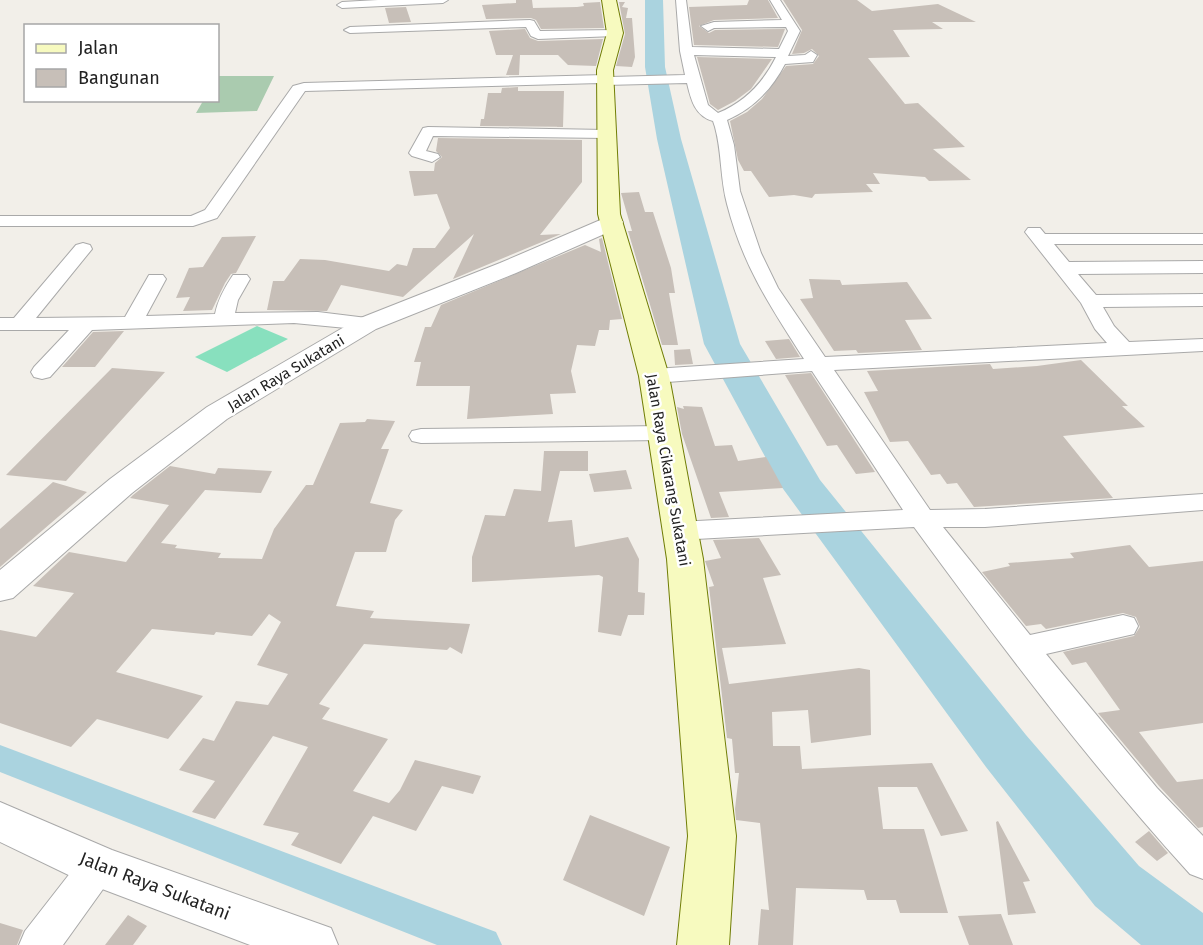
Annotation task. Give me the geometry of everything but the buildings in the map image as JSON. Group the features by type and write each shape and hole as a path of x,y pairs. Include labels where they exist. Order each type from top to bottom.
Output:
{"main road":[{"name":"Jalan Raya Cikarang Sukatani","path":"609,0 615,33 605,77 609,207 612,222 665,375 662,433 678,531 685,559 712,836 703,945"}],"street":[{"path":"342,5 443,0 451,26"},
{"path":"681,0 686,51 699,102 704,110 719,118 725,130 732,192 756,263 768,288 923,520 1021,648 1144,799 1203,862"},
{"path":"719,118 733,113 760,93 788,48 794,31 775,0"},
{"path":"524,9 524,16 535,34 538,35 615,33"},
{"path":"350,30 530,23"},
{"path":"708,28 710,25 791,23"},
{"path":"686,51 809,59 811,55"},
{"path":"540,68 638,80 693,79"},
{"path":"0,221 193,221 204,218 211,214 298,89 304,87 605,77"},
{"path":"432,157 417,153 428,131 606,134"},
{"name":"Jalan Raya Sukatani","path":"0,589 121,486 193,430 367,324 508,268 612,222"},
{"path":"1124,349 1105,329 1094,306 1035,233 1203,239"},
{"path":"10,324 83,249"},
{"path":"1064,268 1203,267"},
{"path":"132,322 156,279"},
{"path":"224,318 228,300 240,279"},
{"path":"1094,306 1196,306 1198,300"},
{"path":"10,324 224,318 343,319 367,324"},
{"path":"42,372 87,323"},
{"path":"665,375 820,364 1203,345"},
{"path":"421,436 662,433"},
{"path":"678,531 875,519 986,518 1203,502"},
{"path":"1021,648 1123,626"},
{"name":"Jalan Raya Sukatani","path":"0,821 98,866 313,945"},
{"path":"39,945 98,866"}],"green space":[{"path":"219,76 274,76 257,111 196,113 202,102 219,102"},
{"path":"257,326 288,339 227,372 195,357"}],"waterway":[{"path":"654,0 655,67 669,139 722,344 802,486 1006,751 1117,886 1192,945"},
{"path":"0,758 483,945"}]}
